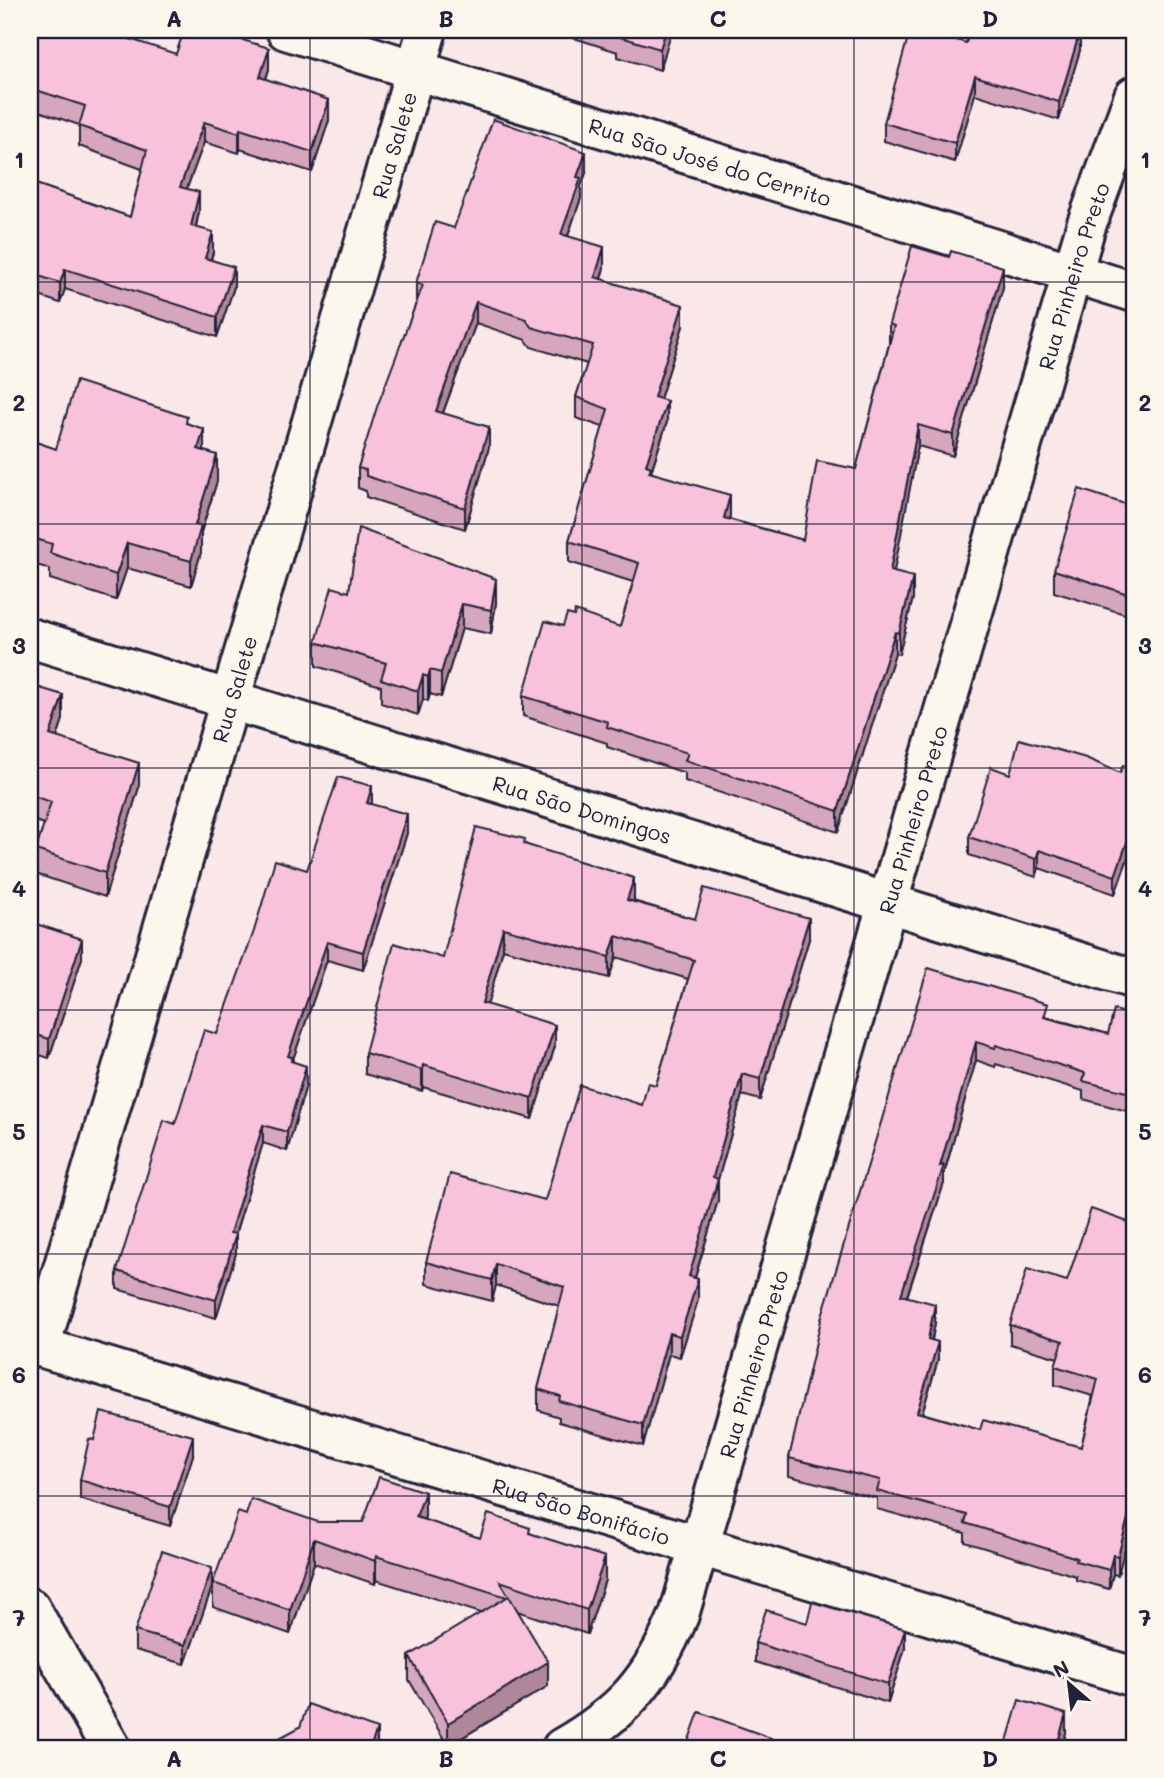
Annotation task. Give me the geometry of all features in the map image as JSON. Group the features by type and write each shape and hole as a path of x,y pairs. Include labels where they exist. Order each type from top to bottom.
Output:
{"street":[{"name":"Rua São José do Cerrito","path":"286,30 1134,292"},
{"name":"Rua Salete","path":"35,1345 230,700 427,30"},
{"name":"Rua Pinheiro Preto","path":"562,1748 593,1730 630,1698 662,1656 679,1615 1086,226 1134,96"},
{"name":"Rua São Domingos","path":"30,638 1134,979"},
{"name":"Rua São Bonifácio","path":"35,1345 1134,1676"},
{"path":"30,1608 111,1748"}],"building":[{"path":"30,30 102,30 176,54 184,30 222,30 234,33 233,37 269,48 260,77 329,100 312,152 240,129 239,133 204,122 180,187 199,192 191,226 213,232 205,258 234,267 217,317 65,269 60,283 30,273 30,182 130,217 147,150 79,126 85,106 30,88"},
{"path":"613,30 666,30 660,49 618,36 619,32"},
{"path":"910,30 926,30 966,43 970,30 1080,31 1059,102 975,76 955,143 884,123"},
{"path":"493,119 586,152 577,177 581,178 561,234 604,247 595,277 683,305 654,397 667,401 646,465 651,467 649,472 730,495 724,518 803,540 817,461 856,469 894,326 889,324 912,246 949,257 951,251 1003,267 953,435 918,425 890,571 913,577 899,633 895,632 838,811 685,760 688,753 607,727 608,722 523,696 545,621 563,626 567,614 574,616 575,611 620,627 639,563 569,541 608,409 576,397 593,345 531,327 526,319 476,302 436,411 489,427 465,508 366,476 366,470 358,468 377,407 423,285 416,283 435,222 454,228"},
{"path":"76,381 187,417 186,423 204,429 198,449 217,455 195,525 201,526 191,561 127,543 116,575 50,553 52,544 30,537 30,440 56,449"},
{"path":"1079,489 1134,507 1134,596 1054,570"},
{"path":"358,528 496,579 491,610 462,604 441,673 430,670 428,677 423,675 418,691 381,679 386,663 316,642 332,587 349,592"},
{"path":"30,685 63,695 50,735 139,763 105,873 36,850 51,802 30,795"},
{"path":"1019,739 1086,758 1120,773 1123,765 1134,769 1134,832 1131,831 1115,876 1039,850 1036,859 969,837 991,767 1010,774"},
{"path":"338,777 372,786 367,803 407,814 363,952 327,942 288,1056 292,1057 291,1061 306,1066 287,1132 263,1125 230,1233 236,1234 216,1300 117,1271 164,1120 175,1124 204,1030 217,1034 254,931 275,860 307,870"},
{"path":"476,827 525,839 524,844 634,878 627,900 695,919 704,888 809,918 760,1079 742,1074 713,1177 718,1179 689,1276 698,1279 680,1336 669,1333 643,1425 559,1401 560,1396 538,1389 564,1287 496,1264 492,1280 426,1262 450,1174 545,1200 580,1085 642,1105 648,1083 656,1085 694,960 616,936 609,957 503,928 482,1003 555,1025 532,1098 423,1065 422,1070 365,1053 394,943 443,958"},
{"path":"30,922 82,939 49,1039 30,1033"},
{"path":"928,968 1048,1004 1044,1017 1108,1034 1114,1010 1134,1015 1134,1094 1083,1081 1085,1073 996,1045 995,1048 976,1042 940,1166 944,1165 901,1295 935,1304 928,1339 938,1342 917,1412 980,1430 983,1420 1081,1447 1098,1379 1055,1366 1063,1341 1010,1325 1027,1269 1067,1281 1091,1209 1134,1224 1134,1495 1118,1556 1113,1555 1109,1570 965,1523 967,1515 877,1491 880,1480 789,1458 822,1316"},
{"path":"101,1412 193,1436 170,1507 80,1480 89,1439 94,1440"},
{"path":"379,1477 425,1492 416,1517 480,1538 488,1514 530,1528 529,1533 605,1557 587,1610 500,1581 548,1662 448,1723 409,1656 507,1597 376,1556 375,1561 314,1539 290,1610 213,1583 238,1512 246,1515 251,1499 318,1522 363,1522"},
{"path":"162,1551 212,1568 185,1645 135,1631"},
{"path":"812,1602 905,1629 888,1684 755,1643 766,1610 807,1623"},
{"path":"1019,1700 1066,1714 1058,1742 1072,1748 1005,1748"},
{"path":"308,1704 377,1729 370,1748 261,1748 300,1727"},
{"path":"699,1712 771,1738 767,1748 686,1748"}]}
